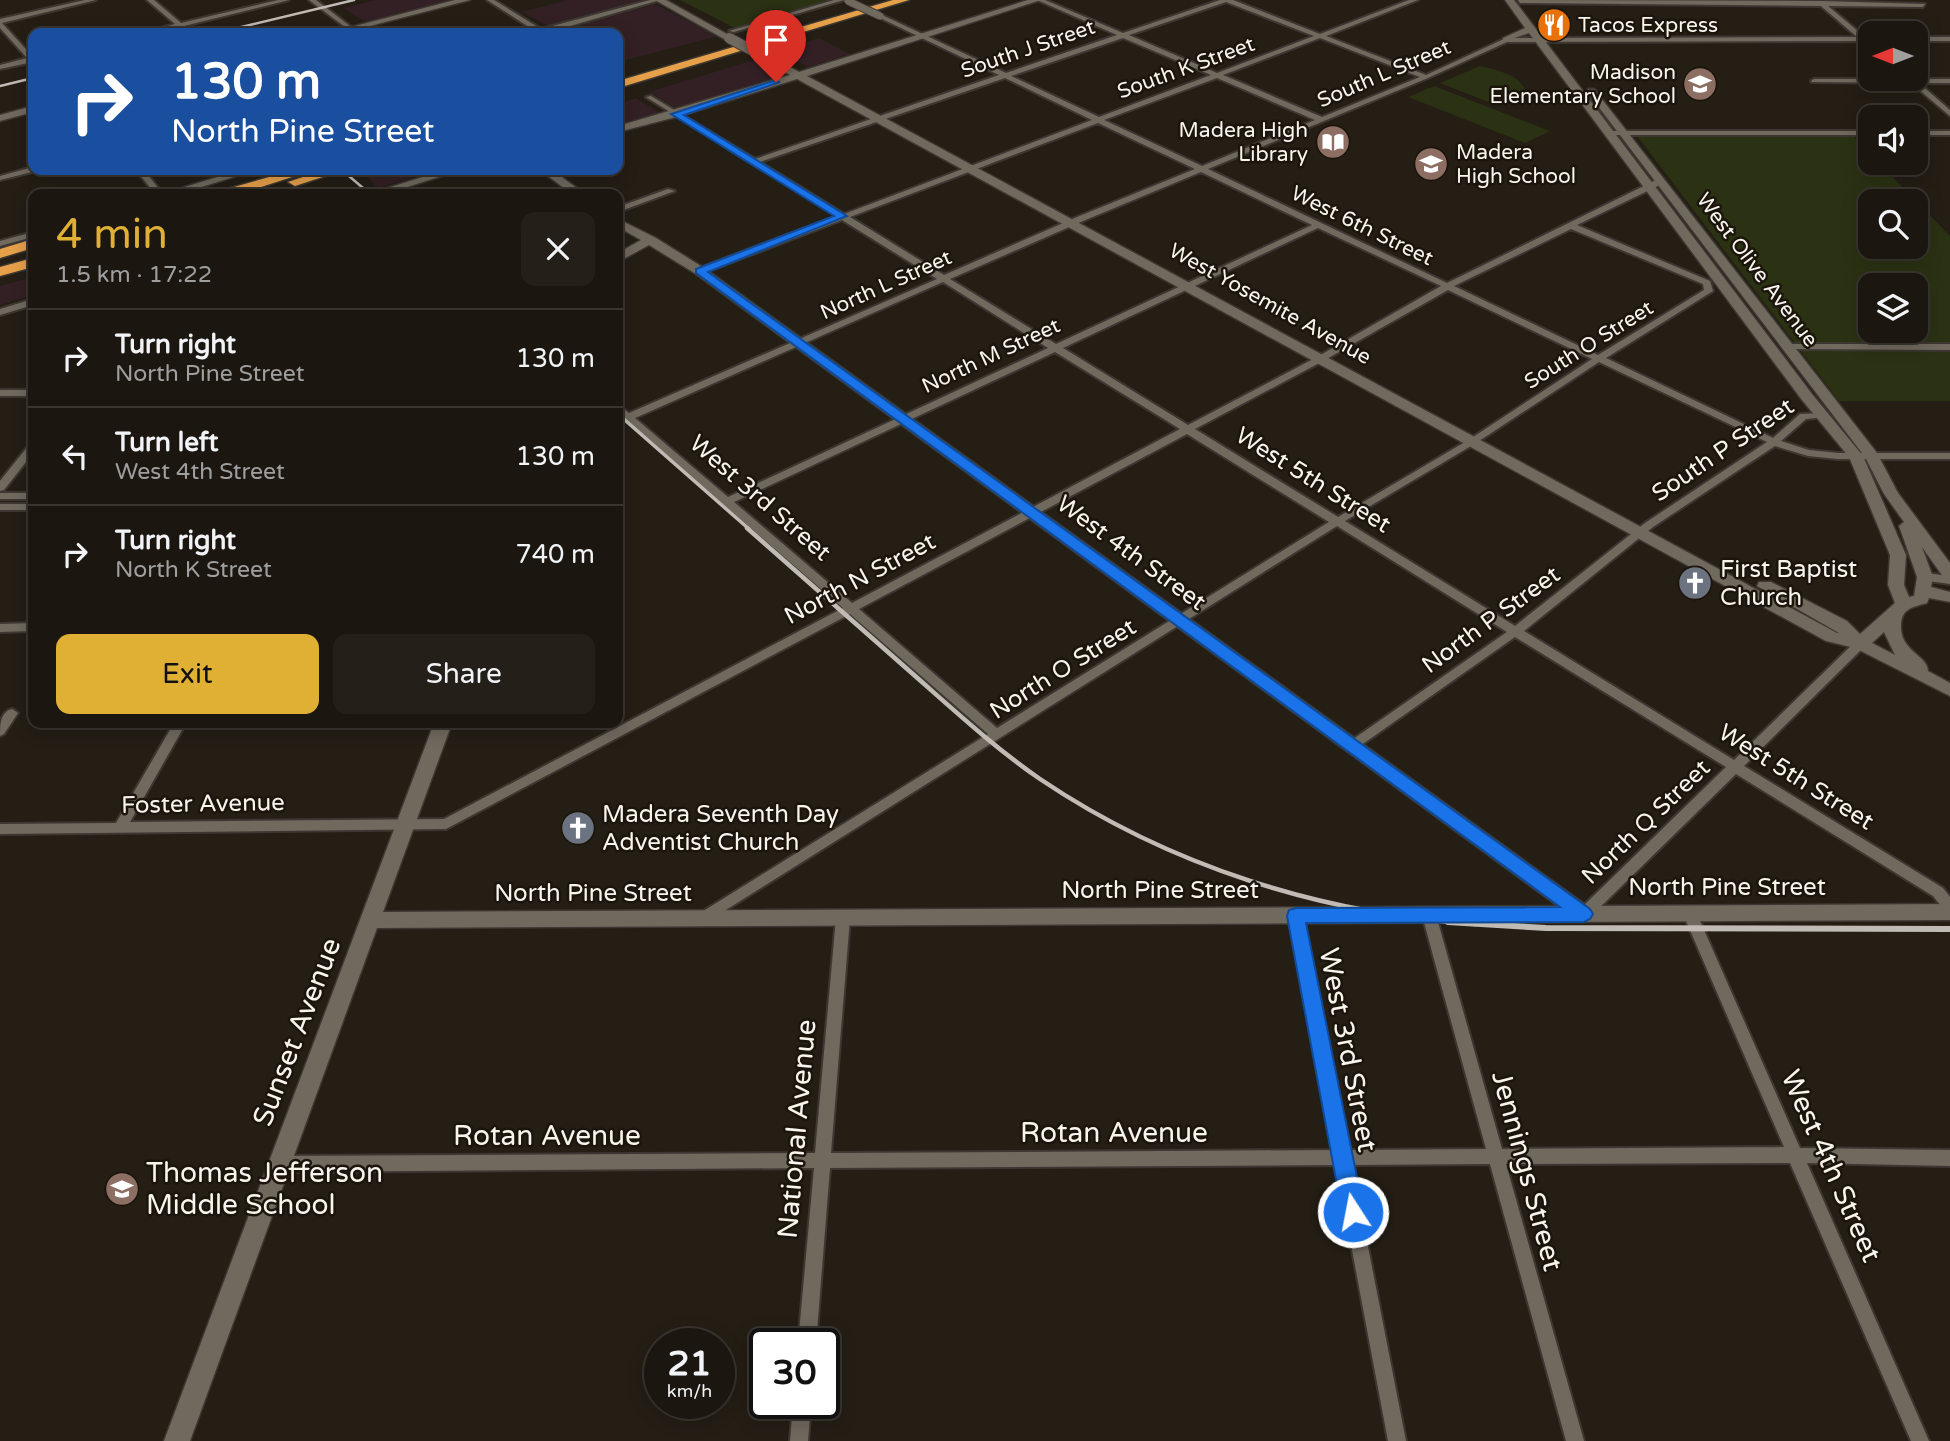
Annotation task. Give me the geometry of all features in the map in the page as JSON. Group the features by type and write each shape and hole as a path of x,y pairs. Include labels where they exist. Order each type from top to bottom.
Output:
{"highway":[{"path":"623,73 877,0"},
{"path":"623,94 763,50 904,0"},
{"path":"623,84 763,50"},
{"path":"242,189 290,175"},
{"path":"273,189 320,175"},
{"path":"0,254 28,245"},
{"path":"0,261 28,253"},
{"path":"0,275 28,264"},
{"path":"0,275 28,270"}],"main road":[{"path":"361,28 466,0"},
{"name":"West Yosemite Avenue","path":"658,0 763,50 1193,283 1645,529 1832,637 1860,644 1945,687"},
{"name":"West Yosemite Avenue","path":"672,0 730,35"},
{"path":"623,128 676,114 1039,0"},
{"name":"West Olive Avenue","path":"1516,0 1531,29 1543,39 1626,133 1655,184 1822,415 1856,456 1898,555 1896,585 1899,609 1891,629 1893,640 1945,687"},
{"name":"West Olive Avenue","path":"1516,0 1609,133 1655,184 1790,347 1872,456 1891,494 1950,574"},
{"path":"1506,40 1531,29"},
{"path":"0,118 28,110"},
{"path":"186,189 234,175"},
{"path":"391,189 439,175"},
{"path":"552,175 572,189"},
{"path":"569,175 587,189"},
{"name":"West 4th Street","path":"623,215 645,230 649,238"},
{"name":"West 4th Street","path":"623,226 635,234 649,238 700,271 1584,914"},
{"path":"623,247 649,238"},
{"path":"623,254 649,238"},
{"path":"1860,644 1899,609 1921,599 1924,584 1914,541 1891,494"},
{"path":"1889,529 1896,532 1914,570 1924,584 1950,597"},
{"name":"Sunset Avenue","path":"177,1441 441,728"},
{"name":"North Pine Street","path":"370,920 1950,912"}],"street":[{"path":"28,54 0,23 93,0"},
{"path":"150,0 183,28"},
{"path":"166,28 286,0"},
{"path":"312,0 355,28"},
{"path":"324,0 356,28"},
{"path":"490,0 532,28"},
{"path":"557,28 658,0"},
{"path":"730,35 845,0"},
{"name":"West 6th Street","path":"845,0 1774,442 1808,453 1950,456"},
{"path":"1039,0 1322,120"},
{"path":"1227,0 1426,77"},
{"name":"South J Street","path":"753,162 1227,0"},
{"name":"South K Street","path":"700,271 1415,0"},
{"path":"1516,0 1820,1 1923,5"},
{"path":"1820,1 1858,32"},
{"name":"South L Street","path":"1076,221 1426,77 1506,40 1858,39"},
{"path":"1928,39 1950,39"},
{"path":"0,67 28,61"},
{"path":"1928,80 1950,81"},
{"path":"1814,81 1858,81"},
{"path":"1924,91 1950,114"},
{"name":"West 5th Street","path":"649,97 1736,766 1938,892 1950,907"},
{"path":"1609,133 1858,133"},
{"path":"1928,133 1950,133"},
{"path":"0,178 28,170"},
{"path":"144,175 155,189"},
{"path":"1325,356 1446,288 1655,184"},
{"path":"623,209 671,191"},
{"name":"North L Street","path":"628,417 1076,221"},
{"path":"1193,283 1318,225"},
{"name":"South O Street","path":"1478,438 1598,359 1709,291 1707,283 1569,225"},
{"path":"0,244 28,236"},
{"name":"North M Street","path":"726,502 1193,283"},
{"path":"0,312 28,304"},
{"path":"1790,347 1950,348"},
{"name":"North N Street","path":"406,824 446,824 1325,356"},
{"path":"0,393 28,393"},
{"name":"West 3rd Street","path":"623,412 997,734"},
{"name":"South P Street","path":"1645,529 1774,442 1803,416 1822,415"},
{"name":"North O Street","path":"702,919 1338,521 1478,438"},
{"path":"0,488 28,453"},
{"path":"0,496 28,496"},
{"path":"0,507 28,507"},
{"name":"North P Street","path":"1353,744 1516,631 1645,529"},
{"path":"1924,584 1950,580"},
{"path":"0,628 28,628"},
{"name":"North Q Street","path":"1584,914 1860,644"},
{"path":"0,731 12,713"},
{"path":"120,828 177,728"},
{"name":"Foster Avenue","path":"0,829 406,824"},
{"name":"West 4th Street","path":"1690,914 1920,1441"},
{"name":"Jennings Street","path":"1429,915 1575,1441"},
{"name":"West 3rd Street","path":"1296,916 1397,1441"},
{"name":"National Avenue","path":"808,1328 843,918"},
{"name":"Rotan Avenue","path":"279,1164 1795,1155 1950,1158"},
{"path":"799,1441 801,1419"}],"shaded area":[{"path":"376,0 453,0 371,21 362,20 344,8"},
{"path":"569,0 644,0 548,26 522,12"},
{"path":"655,4 718,36 623,61 623,28 570,28"},
{"path":"819,38 850,54 808,67 778,51"},
{"path":"757,59 784,75 676,108 649,92"},
{"path":"636,98 658,112 623,123 623,102"},
{"path":"374,175 421,175 378,188 367,177"},
{"path":"28,278 28,297 0,305 0,286"}],"green space":[{"path":"680,0 830,0 735,28"},
{"path":"1480,66 1513,77 1526,92 1518,101 1496,105 1440,83"},
{"path":"1434,86 1550,131 1525,143 1408,97"},
{"path":"1637,136 1853,136 1858,141 1858,175 1891,175 1904,189 1858,189 1858,259 1928,259 1928,213 1950,236 1950,401 1839,401"}],"railway":[{"path":"237,28 354,0"},
{"path":"0,86 28,79"},
{"path":"348,175 364,189"},
{"path":"623,418 749,529"},
{"path":"747,528 991,742 1040,779 1089,810 1194,860 1304,897 1361,909 1469,923"},
{"path":"1448,922 1469,923"},
{"path":"1469,923 1546,928 1950,929"},
{"path":"1469,923 1476,924"}],"place":[{"name":"Tacos Express","path":"1554,25"},
{"name":"Madison Elementary School","path":"1700,84"},
{"name":"Madera High Library","path":"1333,142"},
{"name":"Madera High School","path":"1431,164"},
{"name":"First Baptist Church","path":"1695,583"},
{"name":"Madera Seventh Day Adventist Church","path":"578,828"},
{"name":"Thomas Jefferson Middle School","path":"122,1189"}],"route":[{"path":"776,82 676,114 842,216 700,271 1584,914 1296,916 1353,1212"}]}
